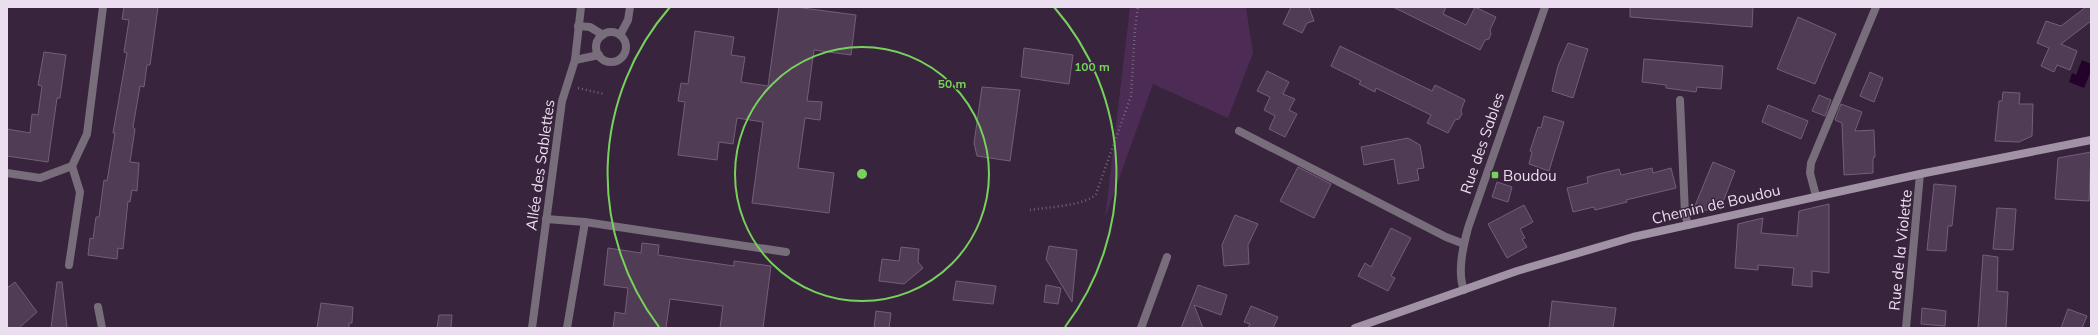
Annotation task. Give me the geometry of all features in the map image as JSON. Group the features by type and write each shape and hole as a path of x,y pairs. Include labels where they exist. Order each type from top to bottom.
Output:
{"street":[{"path":"69,265 80,192 72,166 87,134 103,7"},
{"name":"Allée des Sablettes","path":"532,328 562,101 576,60 578,26 581,7"},
{"path":"620,35 628,20 630,7"},
{"name":"Rue des Sables","path":"1464,290 1460,282 1464,244 1498,137 1545,7"},
{"path":"1816,196 1810,173 1811,163 1876,7"},
{"path":"576,60 599,56 608,62 620,60 626,50 626,44 620,35 614,33 603,35 590,27 578,26"},
{"path":"599,56 597,44 603,35"},
{"path":"1680,100 1685,214 1688,225"},
{"path":"1239,131 1446,237 1464,244"},
{"name":"Chemin de Boudou","path":"1355,328 1517,271 1588,249 1816,196 2091,140"},
{"path":"7,173 40,178 72,166"},
{"name":"Rue de la Violette","path":"1906,328 1920,174"},
{"path":"546,219 585,222 786,252"},
{"path":"567,328 585,222"},
{"path":"1141,328 1167,257"},
{"path":"98,307 102,328"}],"path":[{"path":"1030,210 1082,202 1092,198 1096,194 1131,96 1135,29 1138,7"},
{"path":"568,84 604,94"}],"shaded area":[{"path":"1130,7 1246,7 1253,53 1228,118 1153,84 1105,218"},
{"path":"2082,60 2091,64 2091,71 2084,88 2069,82 2072,73 2076,75"}],"building":[{"path":"124,7 158,7 150,65 147,65 144,87 140,86 133,127 135,129 130,162 139,163 137,191 132,190 130,202 128,201 123,249 118,248 117,259 88,255 90,238 93,239 96,217 99,217 104,180 107,181 115,133 113,133 127,53 124,52 129,20 122,19"},
{"path":"779,7 795,7 856,15 851,55 814,50 807,101 822,102 820,120 805,118 798,168 834,173 829,213 752,203 763,122 737,118 733,144 719,142 717,160 678,155 685,102 678,101 681,83 688,84 695,31 734,37 731,55 745,57 741,82 768,86"},
{"path":"1291,7 1309,7 1314,21 1307,23 1302,33 1283,24"},
{"path":"1393,7 1446,7 1443,14 1466,25 1475,7 1496,17 1490,30 1491,34 1489,39 1485,40 1480,50"},
{"path":"1630,7 1753,7 1752,27 1630,17"},
{"path":"2086,7 2091,7 2091,21 2061,44 2077,51 2070,70 2057,65 2054,72 2041,66 2049,48 2037,43 2046,21 2061,26"},
{"path":"1798,17 1836,34 1815,84 1777,69"},
{"path":"1568,43 1588,49 1573,98 1552,91 1558,66"},
{"path":"1340,46 1432,91 1435,85 1465,100 1461,110 1462,114 1459,119 1455,120 1448,133 1427,123 1431,115 1376,88 1375,92 1359,84 1361,81 1331,66"},
{"path":"1024,48 1073,55 1069,84 1021,77"},
{"path":"44,52 66,55 60,98 57,98 48,162 7,156 7,129 30,133 32,114 38,115 42,86 38,85"},
{"path":"1644,59 1723,66 1721,89 1697,87 1696,92 1666,88 1666,85 1642,82"},
{"path":"1267,71 1289,82 1283,94 1295,99 1289,110 1297,114 1285,137 1269,129 1275,116 1264,110 1270,97 1257,91"},
{"path":"1870,72 1883,78 1874,102 1860,96"},
{"path":"982,87 1020,90 1010,161 977,156 974,143"},
{"path":"2003,92 2020,93 2019,104 2033,104 2032,136 2019,142 1995,141 1999,101 2002,101"},
{"path":"1819,95 1831,100 1825,116 1812,111"},
{"path":"1841,104 1862,112 1855,131 1874,130 1875,157 1873,158 1873,173 1844,175 1842,123 1835,120"},
{"path":"1768,105 1808,121 1801,139 1762,122"},
{"path":"1544,116 1564,122 1549,171 1529,164 1532,152 1530,151 1538,127 1541,128"},
{"path":"1408,138 1420,145 1424,168 1417,169 1419,180 1398,184 1394,159 1364,165 1361,147"},
{"path":"2091,152 2089,201 2055,199 2058,158"},
{"path":"1713,162 1735,171 1721,207 1692,213"},
{"path":"1298,167 1331,184 1314,218 1280,201"},
{"path":"1652,168 1653,173 1671,168 1676,188 1626,200 1627,202 1595,210 1594,207 1573,212 1567,188 1588,183 1587,177 1619,169 1621,175"},
{"path":"1497,182 1512,187 1508,202 1492,197"},
{"path":"1934,184 1956,186 1952,226 1948,226 1946,251 1927,250"},
{"path":"1829,204 1829,273 1812,271 1812,287 1792,285 1794,268 1758,265 1758,270 1735,268 1738,224 1763,218 1761,233 1797,236 1799,211"},
{"path":"1524,205 1533,222 1520,229 1525,238 1522,239 1527,247 1507,258 1488,224"},
{"path":"1997,208 2016,209 2013,250 1993,249"},
{"path":"1235,215 1258,224 1248,245 1249,264 1224,266 1222,245"},
{"path":"1391,228 1411,238 1391,276 1395,278 1388,291 1358,276 1365,263 1371,267"},
{"path":"642,243 659,245 658,255 734,266 734,261 771,266 763,328 720,328 723,306 670,299 666,328 613,328 615,312 625,314 628,288 604,285 608,248 641,253"},
{"path":"1049,246 1077,250 1072,302 1046,259"},
{"path":"901,247 919,249 918,262 923,268 904,284 879,281 882,259 899,261"},
{"path":"1983,255 1998,257 1997,291 2008,292 2006,328 1978,328"},
{"path":"956,281 996,286 993,304 953,300"},
{"path":"15,282 37,312 19,328 7,328 7,288"},
{"path":"57,282 62,282 67,328 51,328"},
{"path":"1046,285 1061,288 1058,304 1044,302"},
{"path":"1198,285 1227,295 1221,315 1194,305 1203,328 1181,328"},
{"path":"1552,301 1616,308 1613,328 1549,328"},
{"path":"321,303 353,307 352,323 349,323 349,328 317,328"},
{"path":"1251,306 1278,317 1273,328 1248,328 1250,324 1244,322"},
{"path":"1922,308 1946,311 1945,326 1921,324"},
{"path":"2068,309 2087,316 2082,328 2061,328"},
{"path":"876,311 891,313 889,328 874,328"},
{"path":"439,315 452,315 451,328 437,328"}],"place":[{"name":"Boudou","path":"1495,175"}]}
